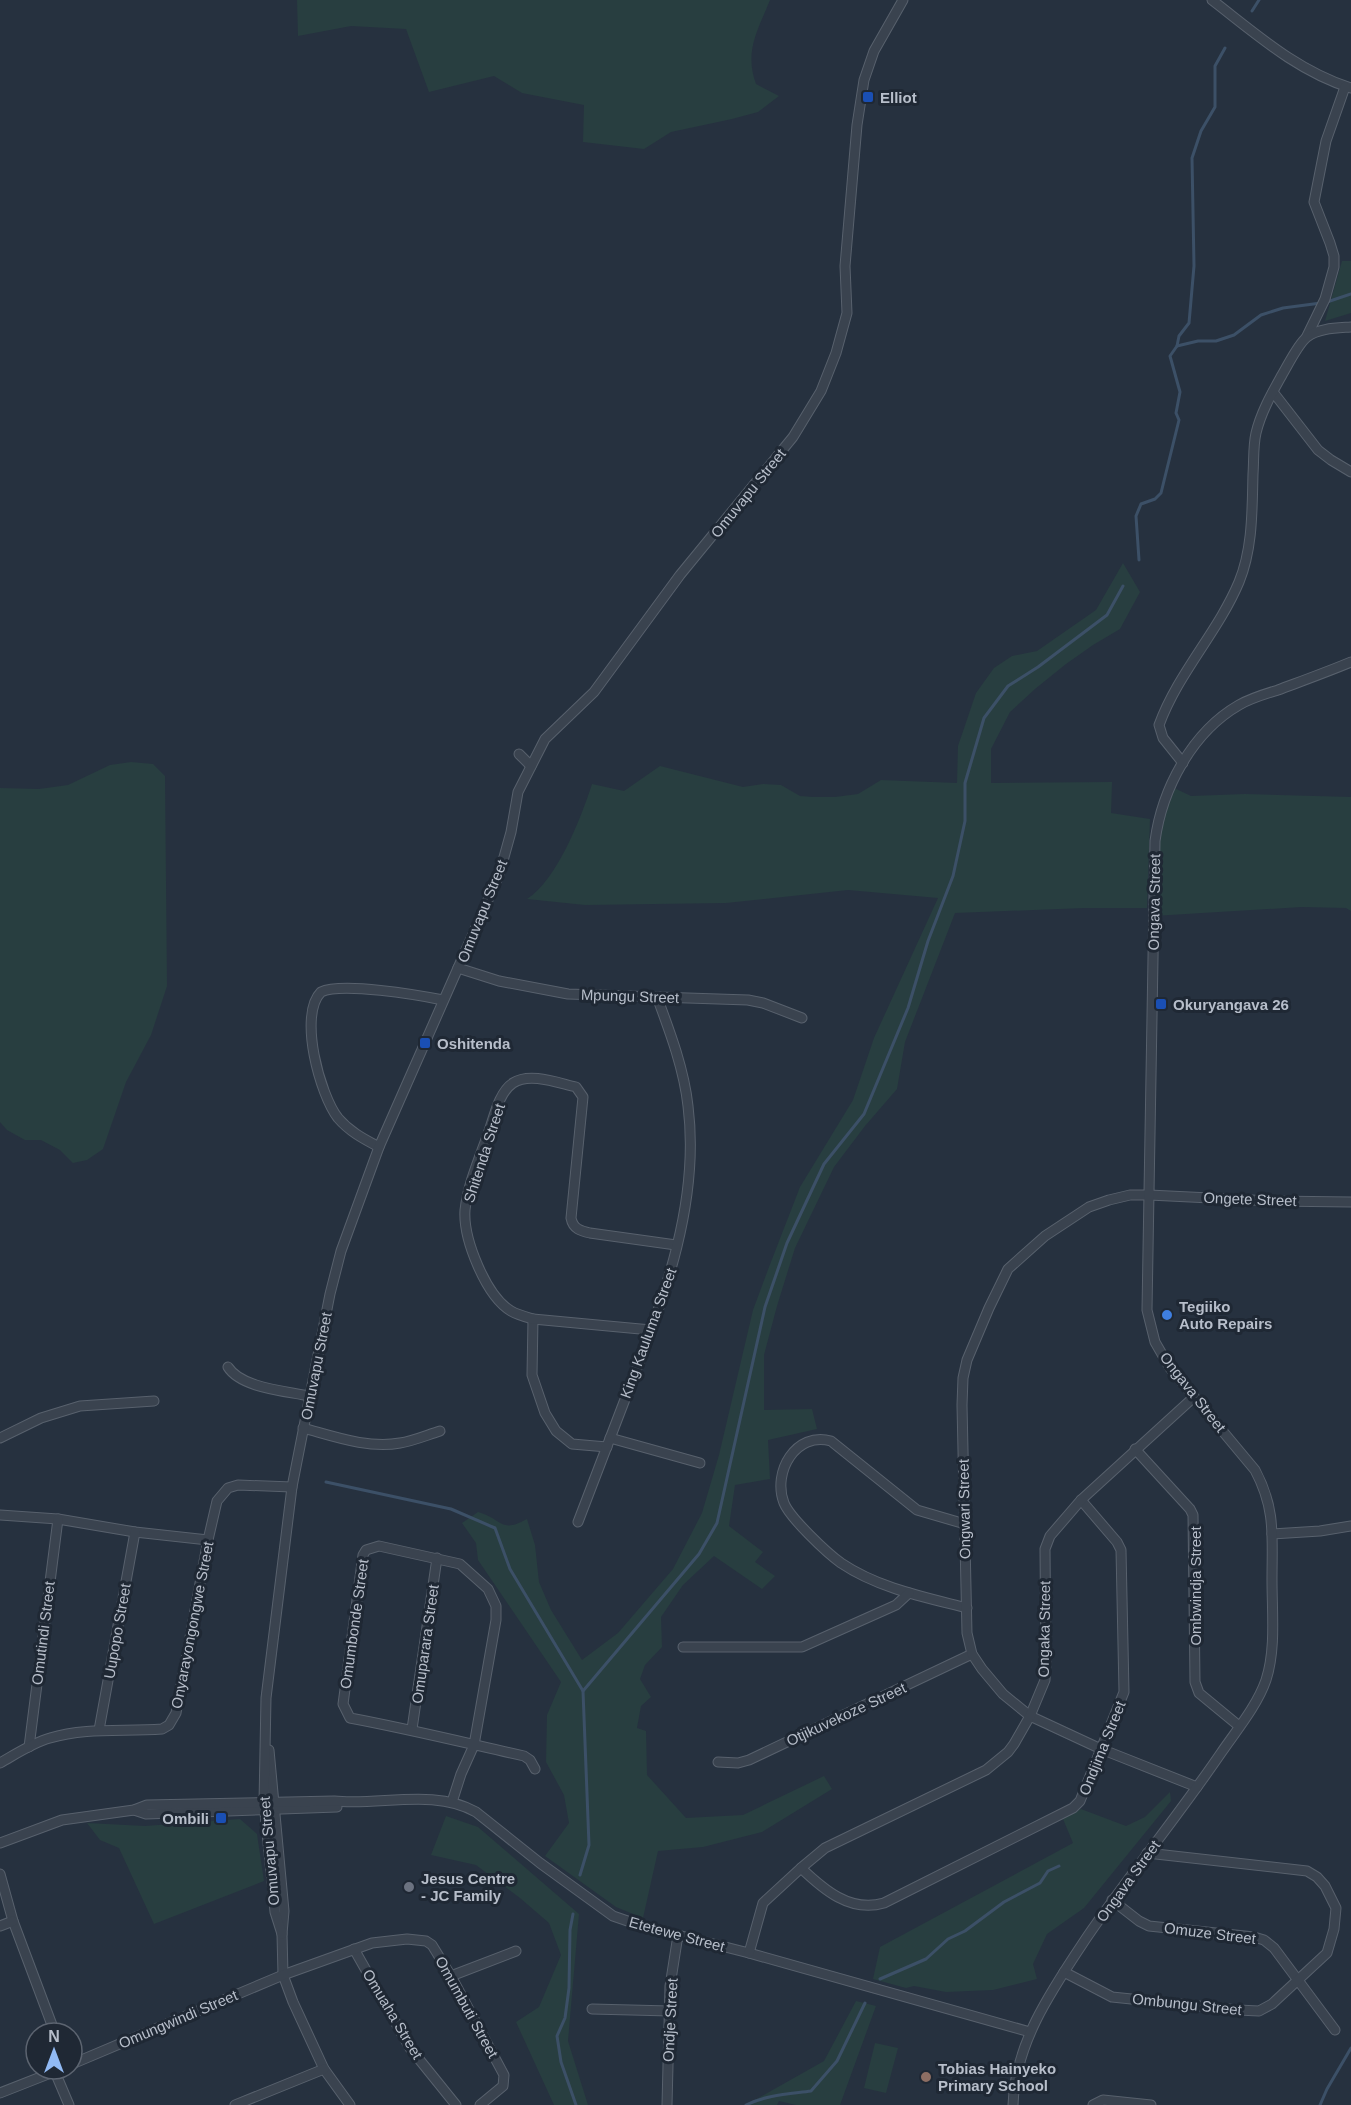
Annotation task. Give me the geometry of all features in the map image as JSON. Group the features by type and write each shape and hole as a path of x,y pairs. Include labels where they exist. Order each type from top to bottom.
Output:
{"street":[{"name":"Omuvapu Street","path":"350,2105 324,2068 283,1975 284,1911 269,1807 269,1743 266,1731 266,1698 292,1487 330,1294 342,1251 379,1147 499,875 511,832 518,792 545,739 594,692 680,575 793,437 821,391 836,353 847,313 845,266 857,125 864,80 874,51 903,0"},
{"path":"1183,763 1163,738 1159,725 1177,688 1222,616 1240,581 1247,556 1252,519 1256,434 1273,392 1307,336 1325,299 1334,267 1334,256 1314,202 1326,141 1348,88 1284,56 1212,0"},
{"path":"1307,336 1326,330 1351,327"},
{"path":"1273,392 1318,450 1351,472"},
{"name":"Ongava Street","path":"1013,2105 1018,2073 1030,2032 1064,1972 1253,1706 1266,1681 1271,1652 1272,1534 1271,1508 1265,1488 1255,1470 1170,1368 1155,1341 1147,1310 1155,841 1166,796 1183,763 1207,731 1223,715 1241,704 1351,662"},
{"path":"519,754 531,766"},
{"name":"Mpungu Street","path":"458,968 499,981 568,994 748,1000 763,1003 802,1018"},
{"path":"379,1147 355,1134 337,1117 320,1082 313,1054 311,1026 314,1003 321,992 339,988 410,994 443,1000"},
{"name":"King Kauluma Street","path":"578,1522 673,1267 686,1197 689,1163 689,1108 670,1032 657,997"},
{"name":"Shitenda Street","path":"651,1330 533,1319 511,1311 502,1304 488,1286 477,1266 466,1228 465,1211 472,1178 495,1112 505,1091 512,1083 523,1079 544,1080 576,1087 583,1097 571,1218 572,1224 578,1230 676,1245"},
{"name":"Ongete Street","path":"1149,1195 1351,1202"},
{"name":"Ongwari Street","path":"1149,1195 1108,1200 1089,1207 1045,1236 1008,1269 967,1360 963,1378 967,1633 972,1654 1003,1694 1030,1716 1101,1749 1197,1787"},
{"path":"533,1319 532,1375 545,1413 555,1431 565,1440 572,1444 609,1443 700,1463"},
{"path":"228,1367 232,1374 241,1380 309,1396"},
{"name":"Ongaka Street","path":"749,1953 763,1904 825,1848 986,1770 1008,1752 1030,1716 1046,1670 1045,1549 1050,1536 1081,1500 1194,1397"},
{"path":"0,1438 41,1418 80,1406 154,1401"},
{"path":"303,1428 352,1441 377,1444 399,1444 440,1431"},
{"path":"964,1524 928,1515 909,1505 831,1441 812,1439 790,1455 785,1463 782,1473 783,1501 788,1510 815,1540 841,1563 870,1579 909,1593 967,1608"},
{"name":"Ombwindja Street","path":"1135,1449 1193,1515 1195,1682 1199,1694 1239,1726"},
{"name":"Onyarayongongwe Street","path":"0,1763 49,1738 70,1733 162,1729 169,1725 176,1713 217,1501 228,1488 247,1485 292,1487"},
{"name":"Ondjima Street","path":"801,1868 826,1891 845,1900 874,1906 1073,1808 1080,1801 1124,1692 1122,1558 1118,1542 1081,1500"},
{"path":"0,1515 58,1518 135,1532 208,1540"},
{"name":"Omutindi Street","path":"29,1747 58,1518"},
{"path":"1272,1534 1320,1531 1351,1526"},
{"name":"Uupopo Street","path":"99,1730 135,1532"},
{"name":"Omumbonde Street","path":"452,1802 474,1745 496,1620 496,1606 488,1589 460,1564 379,1546 366,1550 363,1556 342,1704 350,1718 474,1745"},
{"name":"Omuparara Street","path":"412,1730 437,1558"},
{"path":"683,1647 802,1647 896,1605 909,1593"},
{"name":"Otjikuvekoze Street","path":"718,1762 738,1763 749,1760 972,1654"},
{"path":"474,1745 524,1756 530,1760 535,1769"},
{"name":"Etetewe Street","path":"0,1842 62,1820 134,1810 146,1814 269,1807 335,1807 351,1803 422,1800 452,1802 476,1812 613,1916 1030,2032"},
{"name":"Ombungu Street","path":"1064,1972 1113,1997 1238,2010 1263,2010 1327,1953 1336,1913 1334,1903 1317,1877 1297,1869 1147,1853"},
{"path":"0,1874 13,1921 50,2021"},
{"name":"Omuze Street","path":"1113,1900 1139,1921 1149,1926 1264,1940 1274,1948 1299,1978 1335,2030"},
{"path":"0,1926 13,1921"},
{"name":"Ondje Street","path":"667,2105 670,1986 678,1935"},
{"name":"Omumbuti Street","path":"283,1975 372,1943 388,1940 426,1941 432,1945 451,1976 504,2075 502,2086 480,2105"},
{"name":"Omuaha Street","path":"354,1949 410,2048 456,2105"},
{"path":"451,1976 516,1951"},
{"name":"Omungwindi Street","path":"84,2059 283,1975"},
{"path":"592,2008 670,2011"},
{"path":"235,2105 324,2068"},
{"path":"0,2093 30,2081"},
{"path":"61,2081 69,2105"},
{"path":"1093,2105 1104,2100 1151,2105"}],"green space":[{"path":"297,0 770,0 757,31 751,61 756,84 779,96 758,112 671,132 644,149 583,142 584,105 522,93 494,76 429,92 406,29 351,26 298,36"},
{"path":"1342,261 1351,261 1351,313 1325,321"},
{"path":"1123,563 1140,592 1120,629 1066,664 1010,712 991,749 991,783 1112,782 1111,813 1150,819 1147,908 955,913 905,1042 897,1089 834,1167 795,1248 777,1306 764,1355 764,1410 812,1409 817,1429 768,1440 770,1479 735,1485 729,1526 763,1552 755,1562 775,1576 762,1589 714,1556 683,1585 661,1617 662,1647 645,1665 640,1679 651,1697 641,1706 637,1728 646,1731 647,1775 686,1818 743,1815 824,1776 832,1789 762,1832 703,1847 658,1851 643,1918 616,1907 545,1856 569,1823 564,1795 546,1762 547,1715 561,1682 478,1560 476,1543 462,1523 478,1512 506,1525 527,1519 535,1545 539,1582 551,1610 582,1660 618,1633 673,1569 702,1513 719,1455 753,1310 800,1187 853,1100 874,1038 938,898 848,890 726,903 585,905 527,899 538,890 558,863 575,830 592,784 624,791 660,766 743,787 763,784 781,785 800,796 813,797 858,794 881,780 957,783 958,746 976,693 994,668 1012,656 1037,651 1096,610"},
{"path":"131,762 153,764 165,776 167,986 151,1035 126,1082 103,1149 87,1160 73,1163 60,1150 41,1140 25,1140 7,1130 0,1122 0,788 39,789 68,785 110,765"},
{"path":"1170,786 1191,796 1245,794 1351,797 1351,911 1346,908 1301,907 1153,916 1155,841"},
{"path":"1170,1792 1171,1801 1084,1908 1047,1934 1033,1964 1037,1979 993,1990 946,1992 914,1986 906,1988 873,1979 880,1947 1073,1843 1063,1819 1081,1809 1126,1826 1145,1817"},
{"path":"446,1816 478,1827 579,1914 568,2041 588,2105 554,2105 516,2022 539,2007 561,1955 549,1923 476,1865 431,1855"},
{"path":"240,1819 257,1834 264,1881 154,1924 119,1848 100,1840 87,1823 145,1826"},
{"path":"856,2001 876,2006 840,2105 796,2105 779,2101 777,2105 746,2105 824,2061"},
{"path":"875,2043 898,2048 886,2093 864,2088"}],"waterway":[{"path":"1252,11 1259,0"},
{"path":"1139,560 1136,516 1141,504 1155,499 1161,493 1179,420 1176,413 1180,392 1170,356 1177,346 1179,336 1189,323 1194,266 1192,158 1201,131 1215,107 1215,66 1225,48"},
{"path":"1327,302 1351,294"},
{"path":"1177,346 1198,341 1216,341 1234,335 1261,315 1283,308 1321,303"},
{"path":"583,1691 699,1554 717,1523 765,1307 787,1243 824,1164 864,1114 908,1008 928,941 953,876 965,821 965,783 984,718 1008,686 1038,667 1107,615 1123,586"},
{"path":"326,1482 451,1509 495,1528 510,1569 583,1691 589,1845 580,1875"},
{"path":"880,1979 926,1959 948,1939 965,1931 1004,1902 1040,1883 1048,1871 1059,1866"},
{"path":"573,1914 570,1930 569,1988 565,2018 557,2036 561,2062 576,2105"},
{"path":"746,2105 770,2097 811,2091 837,2061 865,2003"},
{"path":"1320,2105 1351,2048"}],"place":[{"name":"Elliot","path":"868,97"},
{"name":"Okuryangava 26","path":"1161,1004"},
{"name":"Oshitenda","path":"425,1043"},
{"name":"Tegiiko Auto Repairs","path":"1167,1315"},
{"name":"Ombili","path":"221,1818"},
{"name":"Jesus Centre - JC Family","path":"409,1887"},
{"name":"Tobias Hainyeko Primary School","path":"926,2077"}]}
